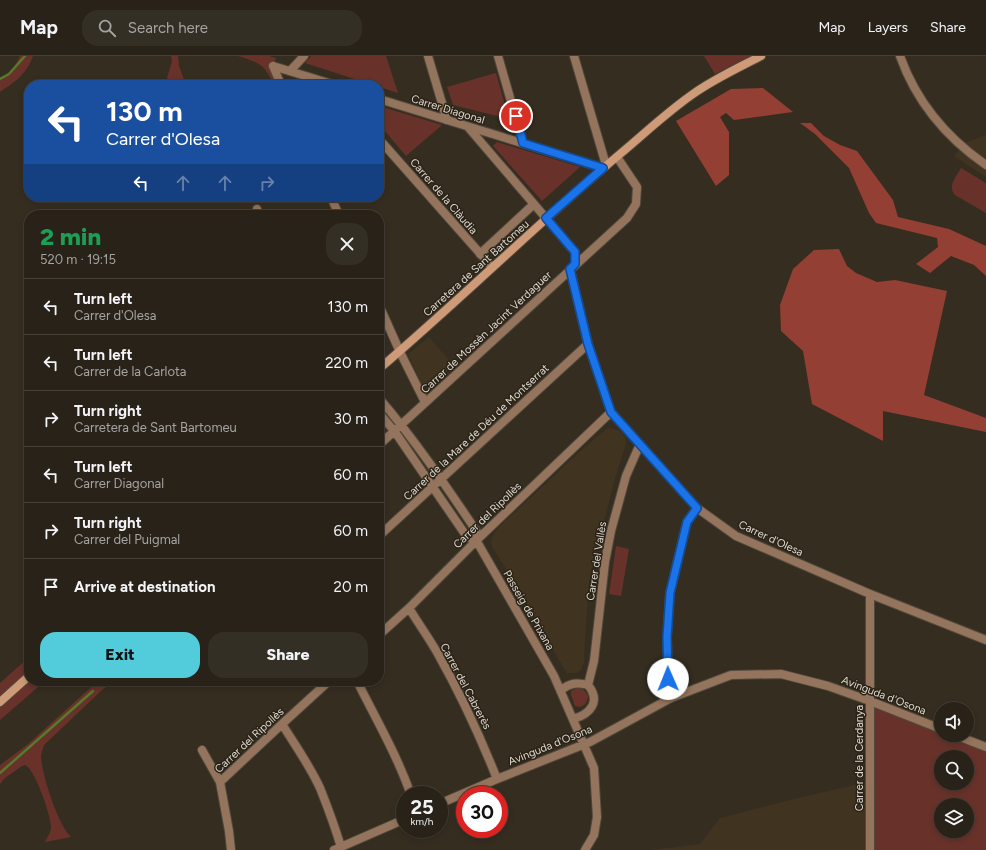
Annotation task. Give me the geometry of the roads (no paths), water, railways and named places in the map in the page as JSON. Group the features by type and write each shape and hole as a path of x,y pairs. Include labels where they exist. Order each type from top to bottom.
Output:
{"street":[{"path":"290,71 304,56"},
{"path":"428,56 447,120"},
{"path":"498,56 523,143"},
{"path":"574,56 605,166"},
{"name":"Carretera de Sant Bartomeu","path":"384,365 546,218 605,166 668,114 693,94 761,56"},
{"path":"900,56 915,91 933,115 950,136 986,165"},
{"path":"280,80 273,66 318,80"},
{"name":"Carrer Diagonal","path":"384,101 523,143 605,166"},
{"name":"Carrer d'Olesa","path":"467,126 575,252 572,267 588,344 611,412 697,508 736,536 870,594 986,640"},
{"name":"Carrer de la Clàudia","path":"384,145 492,267"},
{"name":"Carrer de Mossèn Jacint Verdaguer","path":"384,441 627,218 636,204 637,187 617,157"},
{"path":"480,254 534,204"},
{"path":"384,316 425,402"},
{"name":"Carrer de la Mare de Déu de Montserrat","path":"384,531 588,344"},
{"name":"Passeig de Prixana","path":"384,404 402,425 441,479 476,532 476,540 561,690"},
{"name":"Carrer del Ripollès","path":"384,631 476,540 611,412"},
{"name":"Passeig de Prixana","path":"384,419 395,432 467,537 476,540"},
{"name":"Carrer del Vallès","path":"588,685 594,661 605,562 611,531 626,476 640,444"},
{"path":"672,698 668,679 667,637 670,593 687,522 697,508"},
{"name":"Carrer de la Cerdanya","path":"870,594 870,850"},
{"name":"Carrer del Cabrerès","path":"409,608 437,653 464,703 483,743 497,779"},
{"name":"Avinguda d'Osona","path":"448,800 583,744 672,698 731,675 781,674 828,686 934,726"},
{"path":"0,702 24,680"},
{"path":"573,719 590,711 592,707 594,696 593,691 588,685 576,682 561,690 583,744 594,768 597,805 596,829 585,850"},
{"name":"Carrer del Ripollès","path":"220,782 324,686"},
{"path":"360,686 402,769 408,786"},
{"path":"282,724 319,787 333,823 338,849 396,823"},
{"path":"973,742 986,747"},
{"path":"202,750 220,782 231,850"}],"waterway":[{"path":"0,79 9,74 25,56"},
{"path":"0,773 93,691"}]}
